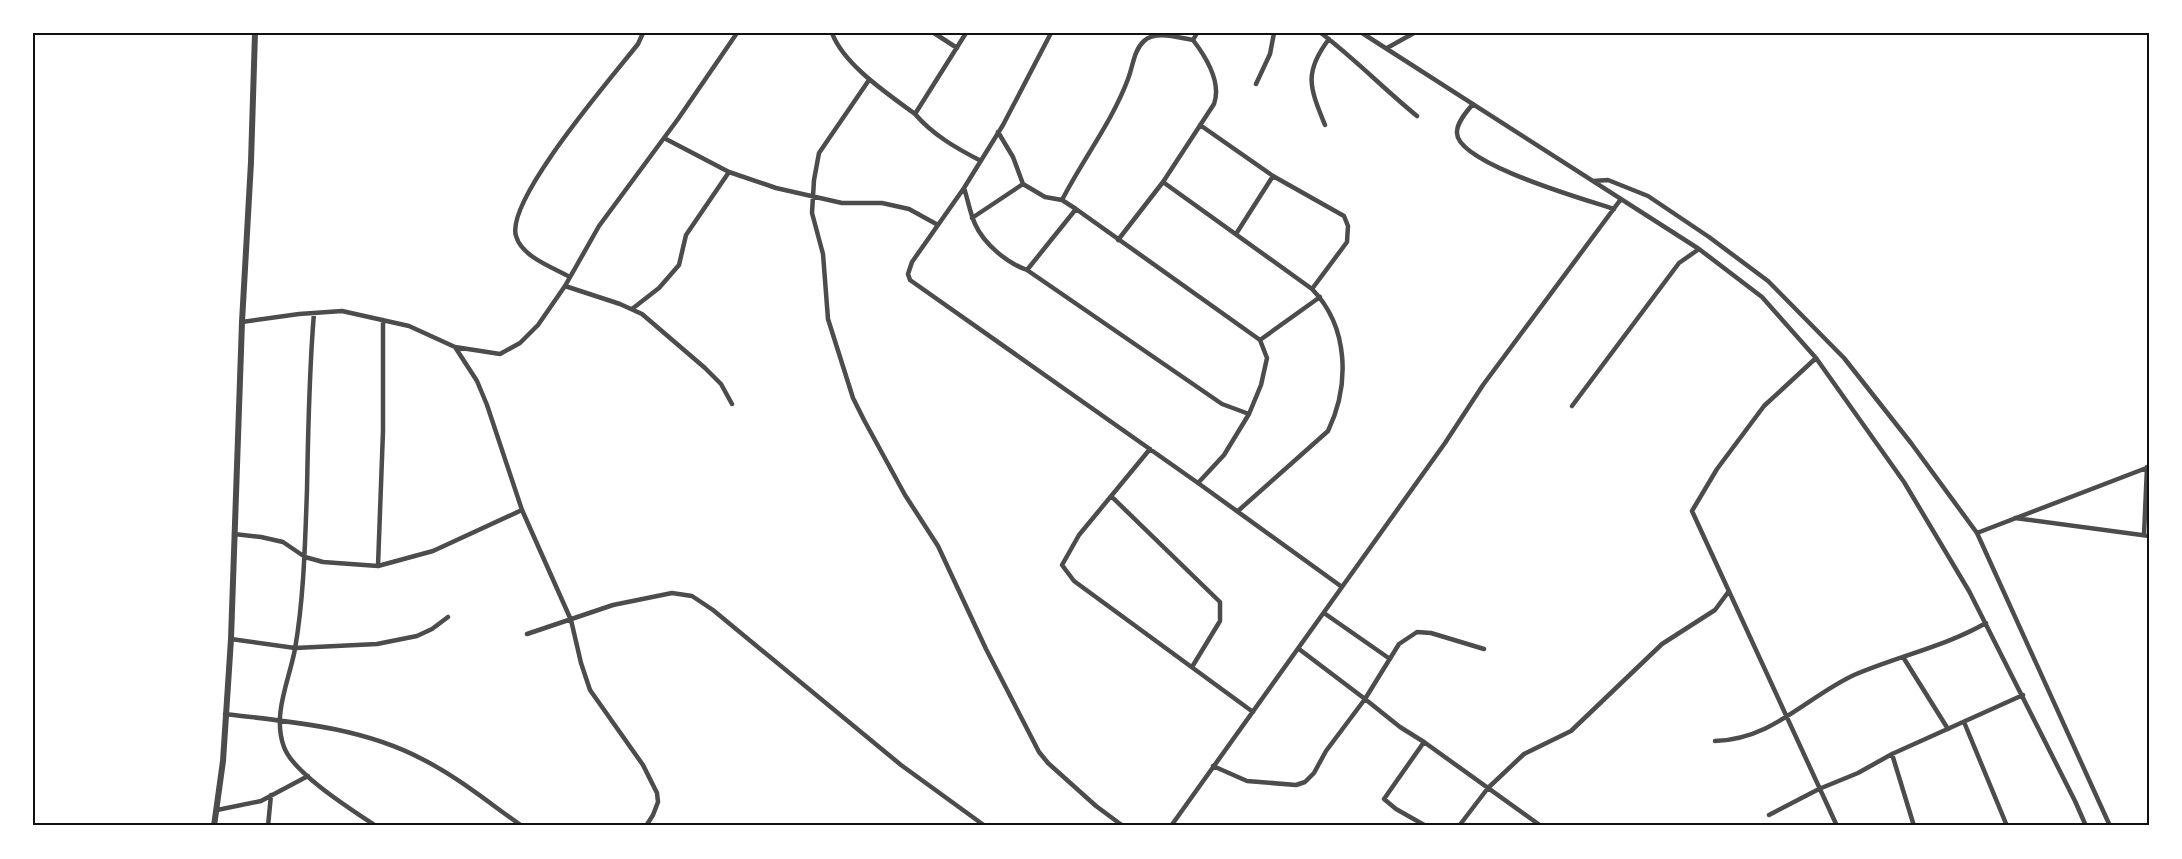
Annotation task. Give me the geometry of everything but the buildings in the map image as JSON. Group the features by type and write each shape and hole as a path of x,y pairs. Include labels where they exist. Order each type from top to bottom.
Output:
{"street":[{"path":"214,826 223,761 231,639 255,33"},
{"path":"570,277 537,259 520,245 515,234 515,220 550,155 622,64 643,33"},
{"path":"242,322 342,311 410,326 455,347 500,354 520,343 538,325 565,286 599,226 737,33"},
{"path":"832,33 836,44 869,80 915,114 925,126 949,144 981,160"},
{"path":"934,33 957,48"},
{"path":"915,114 966,33"},
{"path":"1050,33 998,132 964,188 912,262 908,274 910,280 1342,587"},
{"path":"1193,40 1197,33"},
{"path":"1256,84 1270,54 1274,33"},
{"path":"1321,33 1349,54 1384,89 1417,116"},
{"path":"1362,33 1699,249 1762,297 1816,358 1904,482 1986,623 2086,826"},
{"path":"1387,48 1414,33"},
{"path":"1062,200 1123,92 1138,49 1145,39 1155,35 1193,40 1208,60 1217,94 1214,104 1163,182 1118,240"},
{"path":"1324,125 1311,92 1311,77 1317,55 1329,39"},
{"path":"869,80 819,153 812,196 813,213 823,254 828,319 853,398 905,495 938,546 986,649 1039,752 1096,806 1123,826"},
{"path":"1473,104 1465,114 1457,132 1460,144 1471,153 1494,166 1614,209"},
{"path":"1200,125 1273,176 1344,216 1348,226 1347,242 1312,289"},
{"path":"998,132 1023,184 1045,197 1062,200 1076,209 1260,340 1267,358 1261,385 1250,414 1224,455 1198,483"},
{"path":"664,138 729,172 776,188 842,203 882,203 909,209 938,225"},
{"path":"633,309 659,288 679,265 686,235 729,172"},
{"path":"1236,234 1273,176"},
{"path":"1592,181 1608,180 1648,196 1709,237 1768,280 1844,358 1911,443 1977,533 2110,826"},
{"path":"1163,182 1312,289 1320,297 1335,322 1343,360 1341,395 1328,431 1238,511"},
{"path":"972,218 1023,184"},
{"path":"964,188 972,218 982,237 998,252 1222,404 1250,414"},
{"path":"1171,826 1212,766 1299,649 1483,386 1621,200"},
{"path":"1027,270 1076,209"},
{"path":"1572,406 1679,263 1699,249"},
{"path":"565,286 642,314 722,384 732,404"},
{"path":"1260,340 1320,297"},
{"path":"314,313 310,368 305,557 295,648 279,720 283,745 288,757 308,776 376,826"},
{"path":"378,566 383,431 383,320"},
{"path":"455,347 477,381 487,405 522,510 571,620 590,690 643,765 657,793 658,802 646,826"},
{"path":"1816,358 1764,406 1717,469 1692,511 1837,826"},
{"path":"1150,449 1079,535 1062,565 1074,581 1253,712"},
{"path":"1977,533 2015,518 2148,467 2147,535 2015,518"},
{"path":"1112,497 1220,602 1220,621 1192,667"},
{"path":"234,534 283,542 305,557 322,562 378,566 433,551 522,510"},
{"path":"1459,826 1488,788 1524,754 1571,731 1662,644 1715,610 1729,591"},
{"path":"527,634 613,606 672,593 692,596 713,609 901,765 984,826"},
{"path":"1324,613 1390,659"},
{"path":"231,639 295,648 393,641 417,636 448,617"},
{"path":"1716,741 1750,736 1787,717 1822,692 1846,680 1946,643 1986,623"},
{"path":"1212,766 1247,781 1296,785 1305,782 1314,773 1326,751 1365,699 1399,645 1417,632 1431,633 1484,649"},
{"path":"1299,649 1400,727 1540,826"},
{"path":"1903,657 1948,729"},
{"path":"1769,815 1818,789 1858,773 1892,754 2022,694"},
{"path":"225,714 341,730 397,747 455,778 522,826"},
{"path":"1964,722 2007,826"},
{"path":"1424,742 1384,799 1396,809 1426,826"},
{"path":"1892,754 1914,826"},
{"path":"217,810 250,804 308,776"},
{"path":"268,826 272,795"}]}
